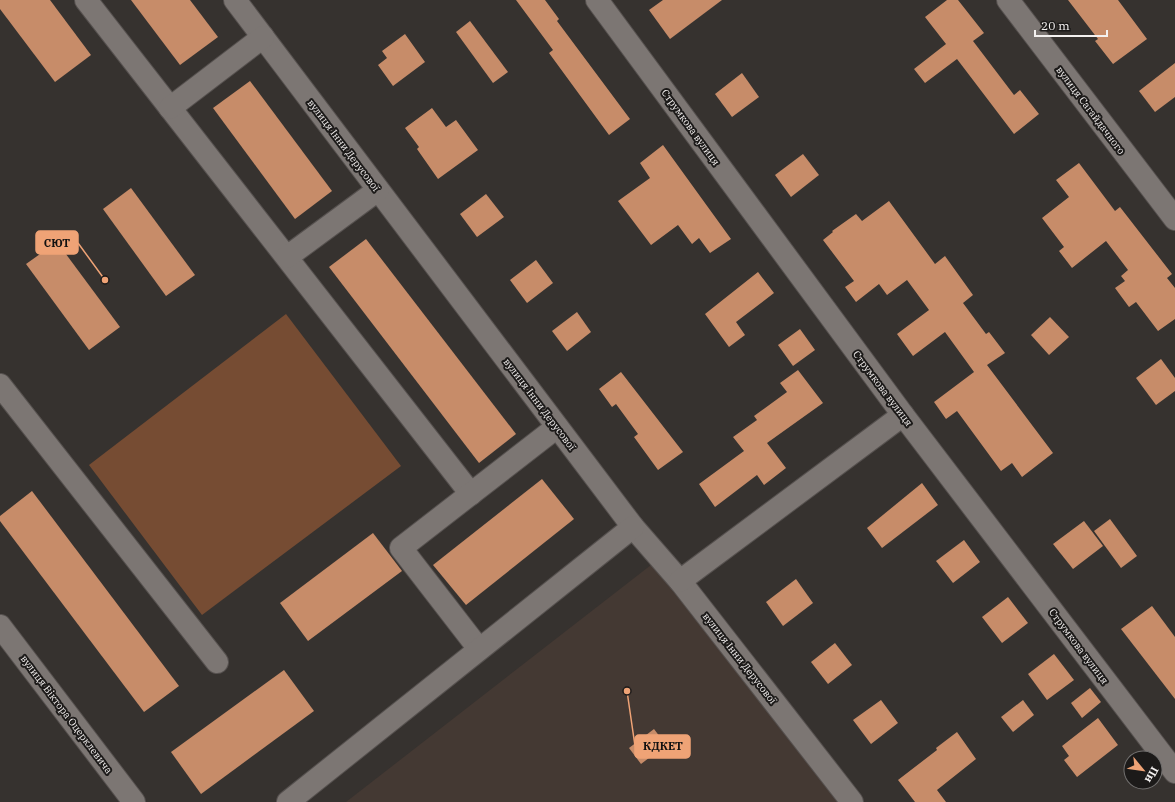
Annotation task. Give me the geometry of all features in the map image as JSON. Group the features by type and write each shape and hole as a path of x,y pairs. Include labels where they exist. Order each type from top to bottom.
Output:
{"street":[{"path":"86,0 471,494"},
{"name":"вулиця Інни Дерусової","path":"234,0 633,527 680,581 852,802"},
{"name":"Струмкова вулиця","path":"597,0 903,414 1175,772"},
{"name":"вулиця Сагайдачного","path":"1008,0 1175,219"},
{"path":"170,108 263,37"},
{"path":"287,257 378,190"},
{"path":"0,385 217,662"},
{"path":"680,581 903,414"},
{"path":"479,649 401,548 557,426"},
{"path":"288,802 633,527"},
{"name":"вулиця Віктора Оцерклевича","path":"0,626 134,802"}],"shaded area":[{"path":"286,314 401,466 202,615 89,465"},
{"path":"660,558 852,802 346,802"}],"building":[{"path":"0,0 50,0 91,55 55,82 0,9"},
{"path":"131,0 190,0 218,37 180,65"},
{"path":"516,0 545,0 559,19 557,21 630,119 609,135 549,53 553,50"},
{"path":"663,0 722,0 670,39 649,10"},
{"path":"947,0 958,0 984,33 973,41 1014,95 1020,90 1039,114 1014,134 957,59 925,83 914,69 946,44 925,17"},
{"path":"1068,0 1118,0 1147,39 1113,64 1095,41 1098,39"},
{"path":"470,21 508,72 493,83 456,32"},
{"path":"405,34 425,62 393,86 378,65 387,58 382,51"},
{"path":"1175,63 1175,97 1155,112 1139,91"},
{"path":"742,73 759,97 732,117 715,94"},
{"path":"250,81 332,191 295,219 213,108"},
{"path":"432,108 446,127 456,120 478,150 438,179 417,149 419,147 405,128"},
{"path":"663,145 731,239 710,253 699,238 692,244 678,225 651,245 618,201 650,178 640,163"},
{"path":"803,154 819,175 791,197 775,175"},
{"path":"1079,163 1115,211 1120,207 1172,274 1167,278 1175,288 1175,319 1158,331 1136,302 1129,307 1115,288 1125,281 1121,276 1128,270 1106,241 1072,268 1059,251 1064,247 1042,218 1069,197 1056,180"},
{"path":"131,188 195,275 166,296 103,209"},
{"path":"486,194 504,217 477,237 460,214"},
{"path":"889,201 935,264 945,256 973,295 963,303 986,334 989,332 1005,353 987,365 1053,453 1022,477 1012,463 1001,471 957,411 946,419 934,402 974,372 945,332 913,356 897,334 929,310 907,280 887,295 879,284 856,302 845,287 854,281 823,240 833,232 832,231 856,214 862,221"},
{"path":"366,239 516,434 479,463 329,267"},
{"path":"57,242 120,327 89,350 26,264"},
{"path":"536,260 553,283 527,303 510,280"},
{"path":"758,272 774,293 736,322 745,335 729,347 705,314"},
{"path":"577,312 591,332 567,351 552,331"},
{"path":"1050,317 1069,337 1049,355 1031,335"},
{"path":"800,329 815,350 793,366 778,345"},
{"path":"1161,359 1175,378 1175,391 1156,405 1136,378"},
{"path":"798,370 823,403 767,443 786,468 764,485 757,475 715,507 699,484 744,451 733,437 757,420 754,416 787,392 780,383"},
{"path":"621,372 683,452 658,470 634,437 638,434 616,404 612,407 599,389"},
{"path":"542,479 574,519 466,605 433,565"},
{"path":"922,483 938,505 882,548 867,528"},
{"path":"32,491 179,686 144,712 0,521 0,516"},
{"path":"1110,519 1137,556 1121,568 1094,531"},
{"path":"1084,521 1103,546 1073,569 1053,544"},
{"path":"373,533 402,571 308,641 280,603"},
{"path":"964,540 980,562 953,583 936,561"},
{"path":"796,579 813,603 783,626 766,602"},
{"path":"1008,597 1028,623 1002,643 982,617"},
{"path":"1152,606 1175,637 1175,699 1121,629"},
{"path":"835,643 852,665 828,684 811,662"},
{"path":"1054,654 1074,680 1047,700 1028,674"},
{"path":"284,670 314,711 201,794 171,752"},
{"path":"1090,688 1101,702 1082,718 1071,703"},
{"path":"881,700 898,723 871,744 853,720"},
{"path":"1023,700 1034,715 1013,732 1001,717"},
{"path":"1098,718 1118,745 1077,777 1064,760 1069,756 1062,746"},
{"path":"654,729 666,745 641,764 629,748"},
{"path":"957,732 976,759 937,790 946,802 915,802 898,780 937,750 936,748"}],"place":[{"name":"СЮТ","path":"105,280"},
{"name":"КДКЕТ","path":"627,691"}]}
